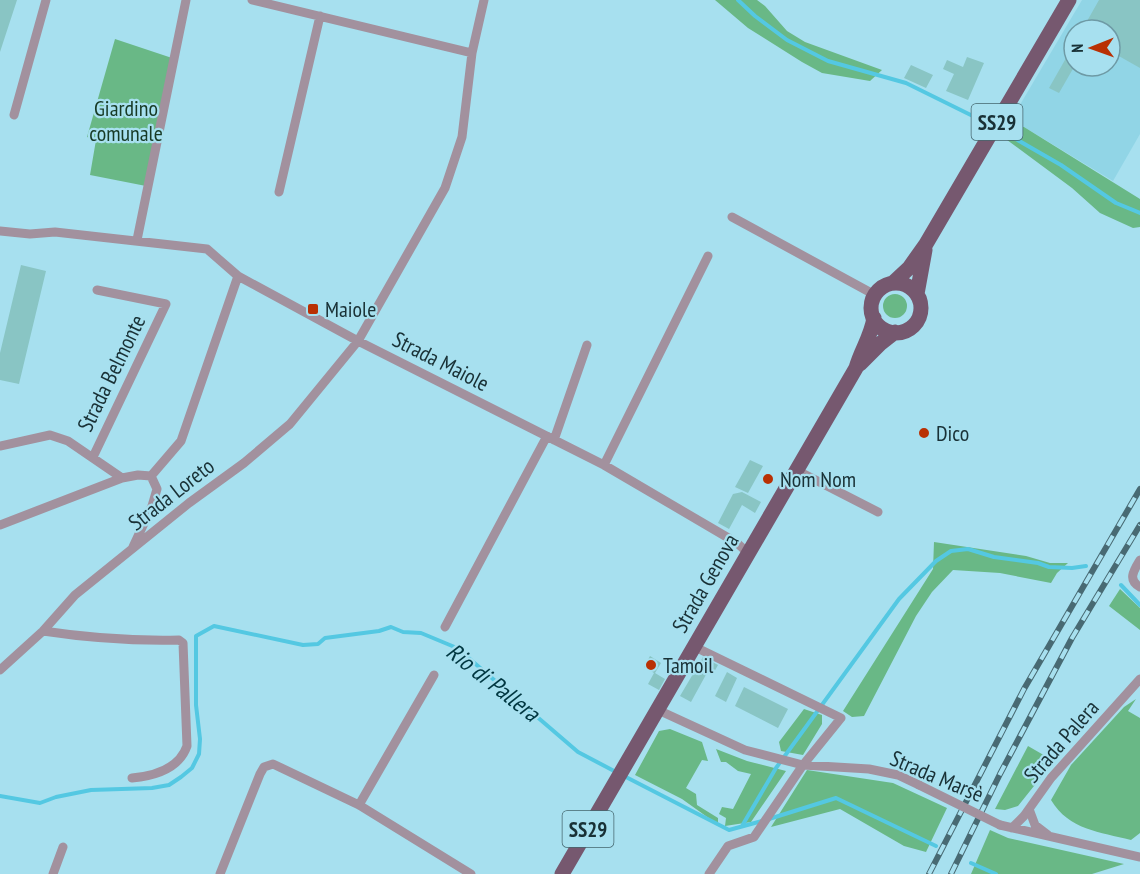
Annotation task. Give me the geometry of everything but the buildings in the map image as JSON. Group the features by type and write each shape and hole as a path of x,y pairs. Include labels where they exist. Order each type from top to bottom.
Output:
{"main road":[{"name":"Strada Genova","path":"856,368 860,353 871,333 874,318 871,310 875,295 909,268 926,244 1069,0"},
{"name":"Strada Genova","path":"562,874 856,368 881,343 895,333 907,330 918,320 921,305 917,294 926,244"},
{"path":"894,282 910,286 917,294"},
{"path":"874,318 885,330 895,333"}],"street":[{"path":"14,115 46,0"},
{"path":"137,240 186,0"},
{"path":"252,0 472,53"},
{"name":"Strada Loreto","path":"0,670 43,631 75,595 290,424 358,341 446,188 462,136 472,53 484,0"},
{"path":"279,192 320,16"},
{"path":"732,216 875,295"},
{"name":"Strada Maiole","path":"0,231 30,234 55,232 207,249 238,276 358,341 604,465 737,543 748,553"},
{"path":"604,465 708,256"},
{"path":"150,476 181,441 238,276"},
{"name":"Strada Belmonte","path":"93,457 166,304 97,290"},
{"path":"445,627 550,438 587,345"},
{"path":"0,446 50,435 68,441 122,478"},
{"path":"796,470 878,512"},
{"path":"0,525 122,478 138,475 150,476"},
{"path":"132,550 152,506 157,489 150,476"},
{"path":"1140,560 1132,576 1133,581 1140,587"},
{"path":"43,631 89,638 124,641 179,640 183,643 187,746 184,754 177,763 162,771 145,777 132,778"},
{"path":"693,646 841,718 803,765 754,837 728,846 710,874"},
{"path":"359,805 434,675"},
{"name":"Strada Palera","path":"1012,828 1051,778 1140,679"},
{"name":"Strada Marsè","path":"658,710 745,750 803,765 869,769 898,775 1000,825 1140,857"},
{"path":"220,874 264,766 273,765 359,805 471,874"},
{"path":"1029,809 1035,825 1052,838"},
{"path":"53,874 63,847"}],"shaded area":[{"path":"1082,0 1140,0 1140,134 1113,181 1024,127 1008,125 1062,34 1062,78 1122,78 1122,18 1071,18"}],"green space":[{"path":"715,0 757,0 787,31 805,42 882,70 870,81 822,73 748,28"},
{"name":"Giardino comunale","path":"115,39 172,58 146,186 90,175 96,140 87,137"},
{"path":"1008,125 1024,127 1140,199 1140,227 1133,228 1100,213 1072,188 1003,137"},
{"path":"895,294 904,297 907,306 904,315 895,318 886,315 883,306 886,297"},
{"path":"934,542 1026,556 1050,563 1068,563 1057,573 1051,583 1000,573 953,570 932,592 916,616 864,716 852,717 843,711 933,569"},
{"path":"1120,589 1140,608 1140,630 1109,606"},
{"path":"1136,699 1128,711 1140,718 1140,833 1131,840 1097,832 1076,824 1058,810 1051,800 1071,765 1124,707"},
{"path":"804,709 822,715 822,724 803,755 781,751 779,742"},
{"path":"670,729 702,742 708,761 702,760 686,788 696,794 697,805 718,818 718,823 682,799 635,775 659,731"},
{"path":"1028,746 1054,761 1018,806 1005,810 995,809"},
{"path":"716,749 747,761 786,771 751,822 725,826 726,818 719,814 722,807 733,809 751,774 738,771 726,762 721,762"},
{"path":"807,770 893,783 947,808 926,852 904,846 840,809 771,827"},
{"path":"990,830 1008,838 1124,864 1092,874 971,874"}],"waterway":[{"path":"738,0 787,40 828,61 906,83 991,125"},
{"path":"1002,131 1061,165 1116,203 1140,213"},
{"name":"Rio di Pallera","path":"742,826 776,768 899,599 936,561 951,551 968,549 994,557 1038,563 1049,567 1086,566"},
{"name":"Rio di Pallera","path":"1121,585 1140,605"},
{"name":"Rio di Pallera","path":"0,796 40,803 56,797 91,790 152,788 169,785 181,777 192,768 199,754 196,636 214,626 303,645 318,644 325,638 379,631 391,627 403,632 421,633 457,648 578,752 616,772"},
{"name":"Rio di Pallera","path":"622,775 729,830 762,821"},
{"name":"Rio di Pallera","path":"769,819 836,798 936,846"},
{"name":"Rio di Pallera","path":"971,863 996,874"}],"railway":[{"path":"929,874 1024,689 1140,489"},
{"path":"951,874 1000,774 1072,638 1140,525"}],"place":[{"name":"Maiole","path":"313,309"},
{"name":"Dico","path":"924,433"},
{"name":"Nom Nom","path":"768,479"},
{"name":"Tamoil","path":"651,665"}]}
